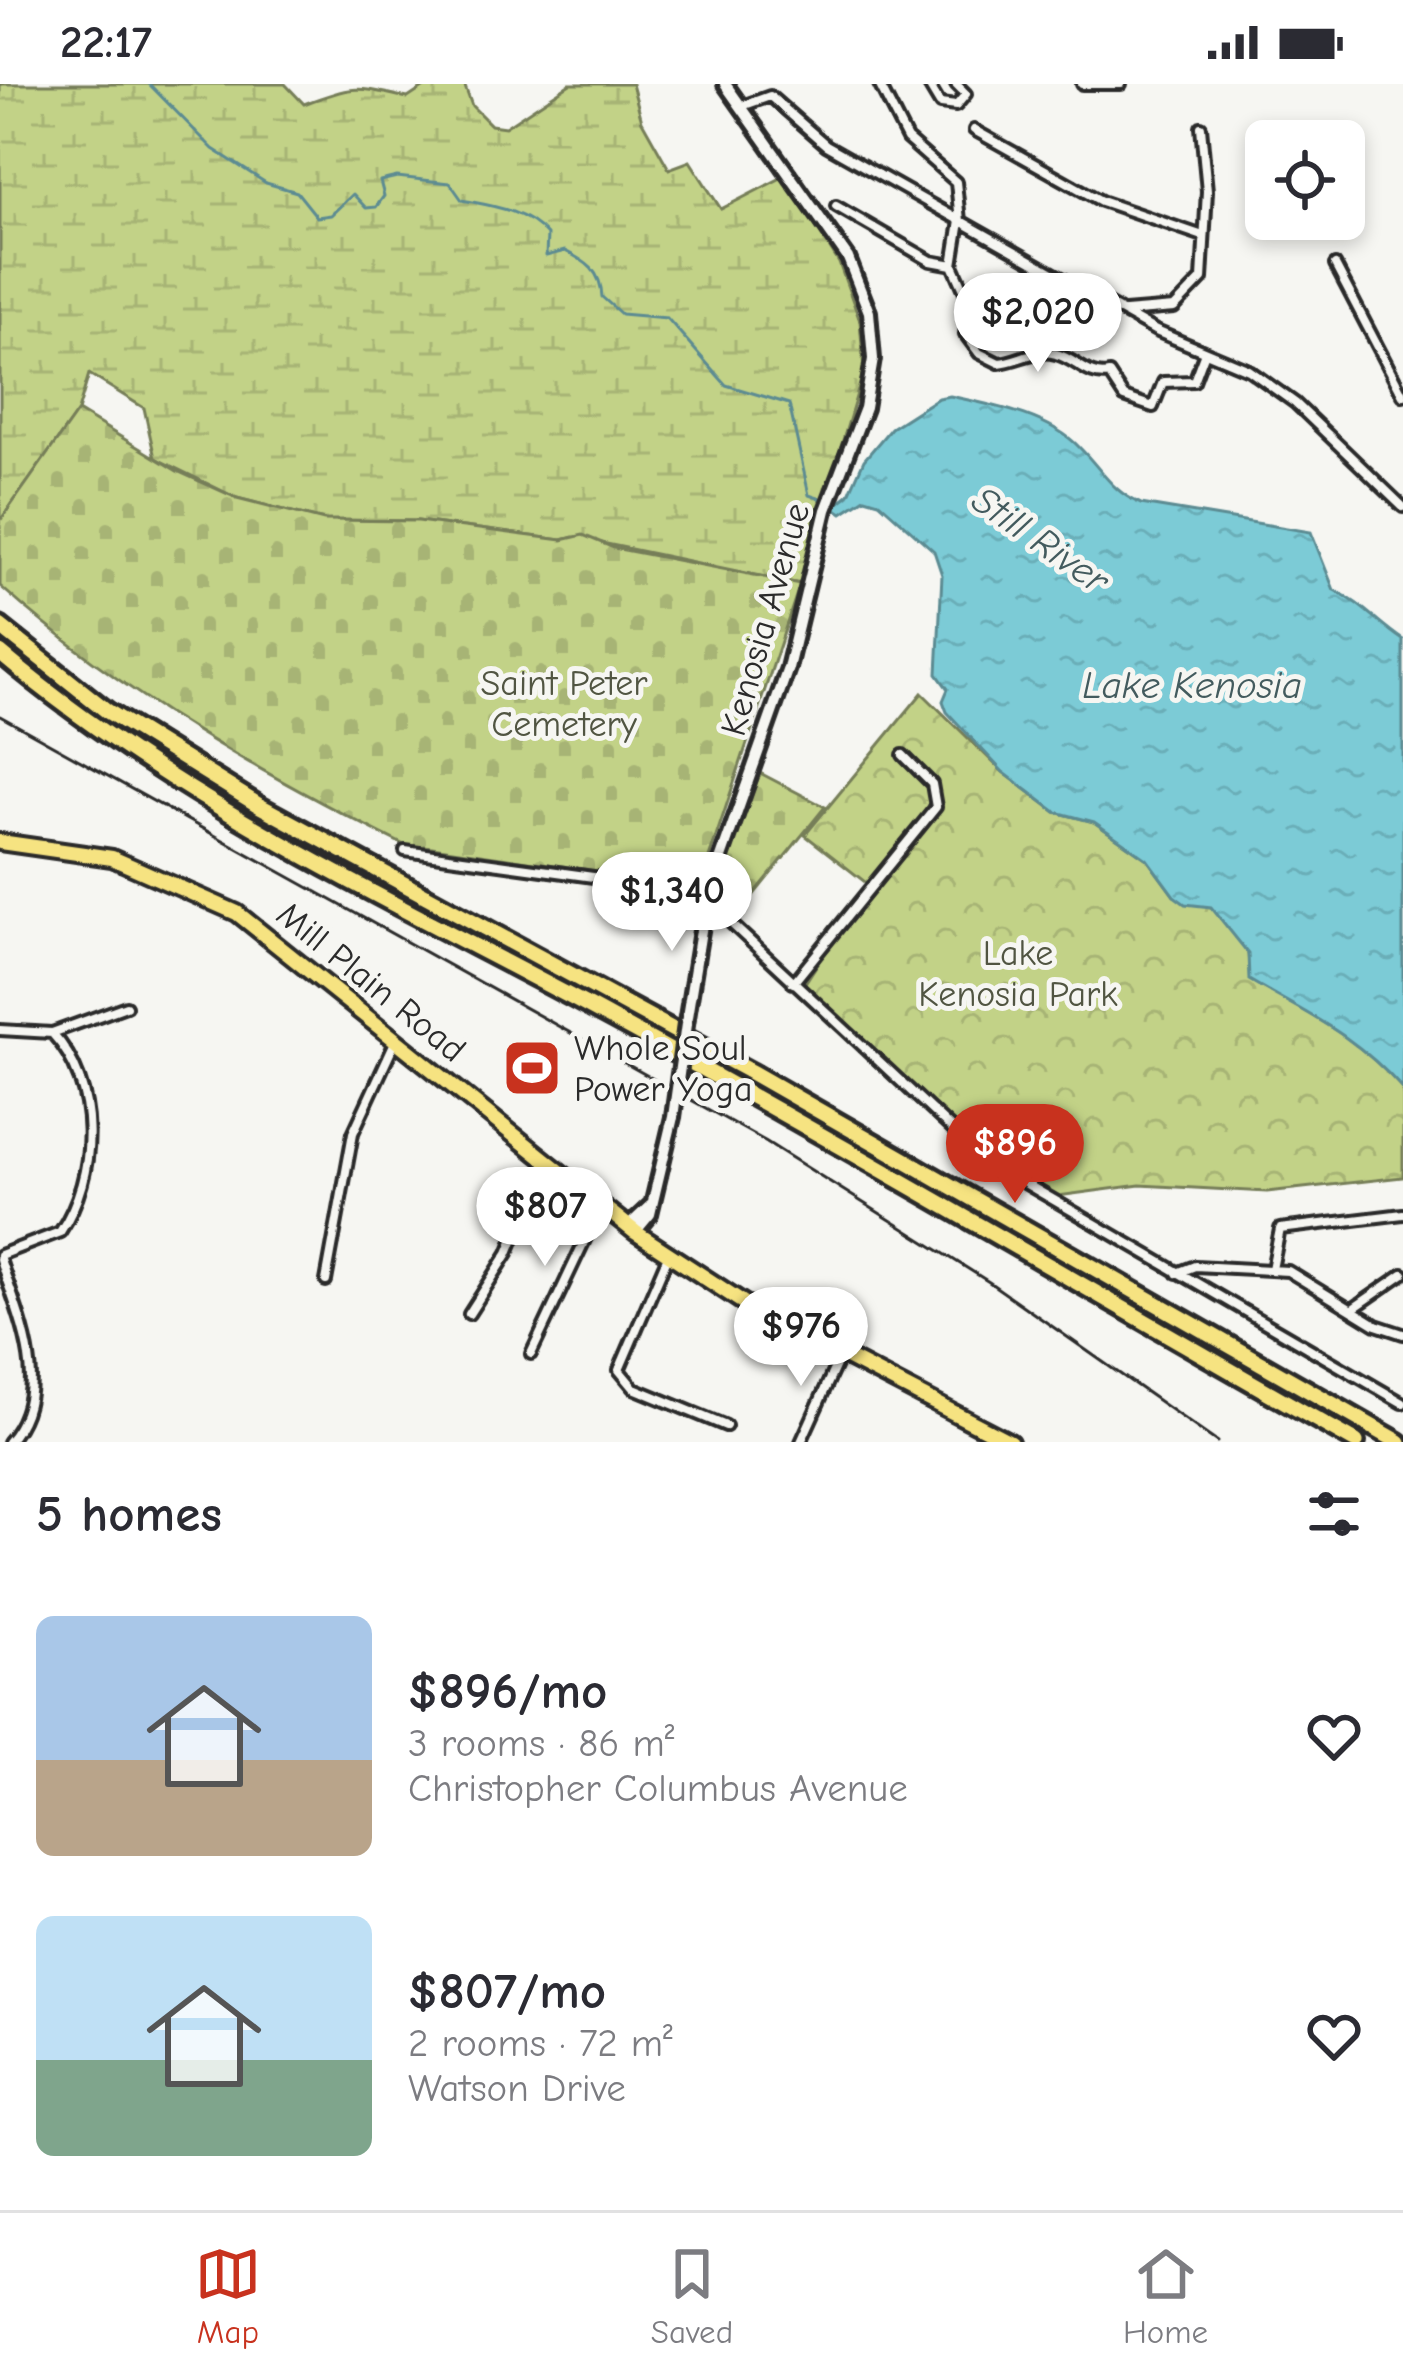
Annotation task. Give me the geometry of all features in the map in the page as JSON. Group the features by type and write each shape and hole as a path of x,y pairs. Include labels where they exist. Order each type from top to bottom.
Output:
{"highway":[{"path":"0,626 106,711 228,788 751,1072 1399,1442"},
{"path":"0,652 96,728 246,821 808,1128 1356,1442"}],"main road":[{"name":"Mill Plain Road","path":"0,842 38,844 135,865 212,898 285,946 635,1232 750,1307 1010,1442"}],"street":[{"name":"Kenosia Avenue","path":"635,1232 666,1162 706,900 787,672 826,510 869,392 869,312 836,237 725,84"},
{"path":"879,84 907,139 956,182 960,221 953,265 970,303 967,338 994,363 1038,352 1056,353 1097,376 1109,374 1124,397 1153,407 1163,382 1194,381 1205,352"},
{"path":"928,84 940,104 956,106 966,94 956,84"},
{"path":"1082,84 1121,84"},
{"path":"742,106 770,96 818,140 1123,312 1241,365 1286,396 1403,507"},
{"path":"1123,312 1174,308 1192,295 1204,273 1207,190 1202,127"},
{"path":"974,130 1100,200 1203,236"},
{"path":"836,206 931,261 953,265"},
{"path":"1335,265 1403,395"},
{"path":"793,983 936,807 932,784 903,755"},
{"path":"405,851 615,880 706,900 974,1152 1403,1402"},
{"path":"0,1030 52,1033 126,1006"},
{"path":"8,1442 28,1412 32,1375 0,1257 60,1232 88,1176 83,1091 64,1046 52,1033"},
{"path":"326,1280 353,1133 397,1039"},
{"path":"469,1314 508,1253 546,1162"},
{"path":"531,1354 601,1206"},
{"path":"1272,1269 1280,1229 1403,1214"},
{"path":"669,1255 619,1370 634,1388 726,1426"},
{"path":"1177,1273 1196,1266 1272,1269 1299,1275 1403,1334"},
{"path":"1354,1308 1403,1274"},
{"path":"801,1442 841,1355"}],"green space":[{"path":"0,84 285,84 304,104 346,90 408,98 429,84 464,84 472,106 491,125 505,127 570,84 632,84 642,121 669,169 690,161 721,209 785,176 839,263 860,321 864,370 800,584 573,537 562,540 418,521 324,520 237,498 155,458 144,408 89,374 78,411 0,521"},
{"name":"Saint Peter Cemetery","path":"78,411 177,471 237,498 324,520 418,521 562,540 583,535 614,548 800,584 702,879 686,884 425,846 412,849 250,763 95,663 0,586 0,521"},
{"name":"Lake Kenosia Park","path":"922,693 1003,772 1056,812 1094,822 1147,859 1174,896 1211,907 1248,953 1250,980 1331,1027 1385,1070 1403,1089 1403,1177 1267,1192 1140,1185 1058,1196 956,1140 801,989 869,885 805,835"},
{"path":"760,773 825,807 739,913 721,895 720,883"}],"water":[{"name":"Lake Kenosia","path":"950,396 1019,413 1053,427 1080,448 1115,487 1141,504 1311,532 1334,590 1403,640 1403,1089 1348,1039 1249,980 1248,953 1211,907 1185,904 1147,859 1094,822 1056,812 1003,772 947,712 943,701 948,689 937,674 942,575 934,551 879,502 865,498 842,513 833,507 849,494 864,460 891,428 938,398"}],"waterway":[{"name":"Still River","path":"149,84 213,149 266,183 297,192 317,217 331,215 353,194 366,208 376,207 384,196 380,181 397,177 450,183 462,200 529,220 547,235 546,256 565,251 586,264 599,280 602,297 621,314 667,318 726,385 789,404 809,495 824,500"}],"railway":[{"path":"0,716 765,1141 989,1282 1217,1442"}],"place":[{"name":"Whole Soul Power Yoga","path":"532,1068"}]}
